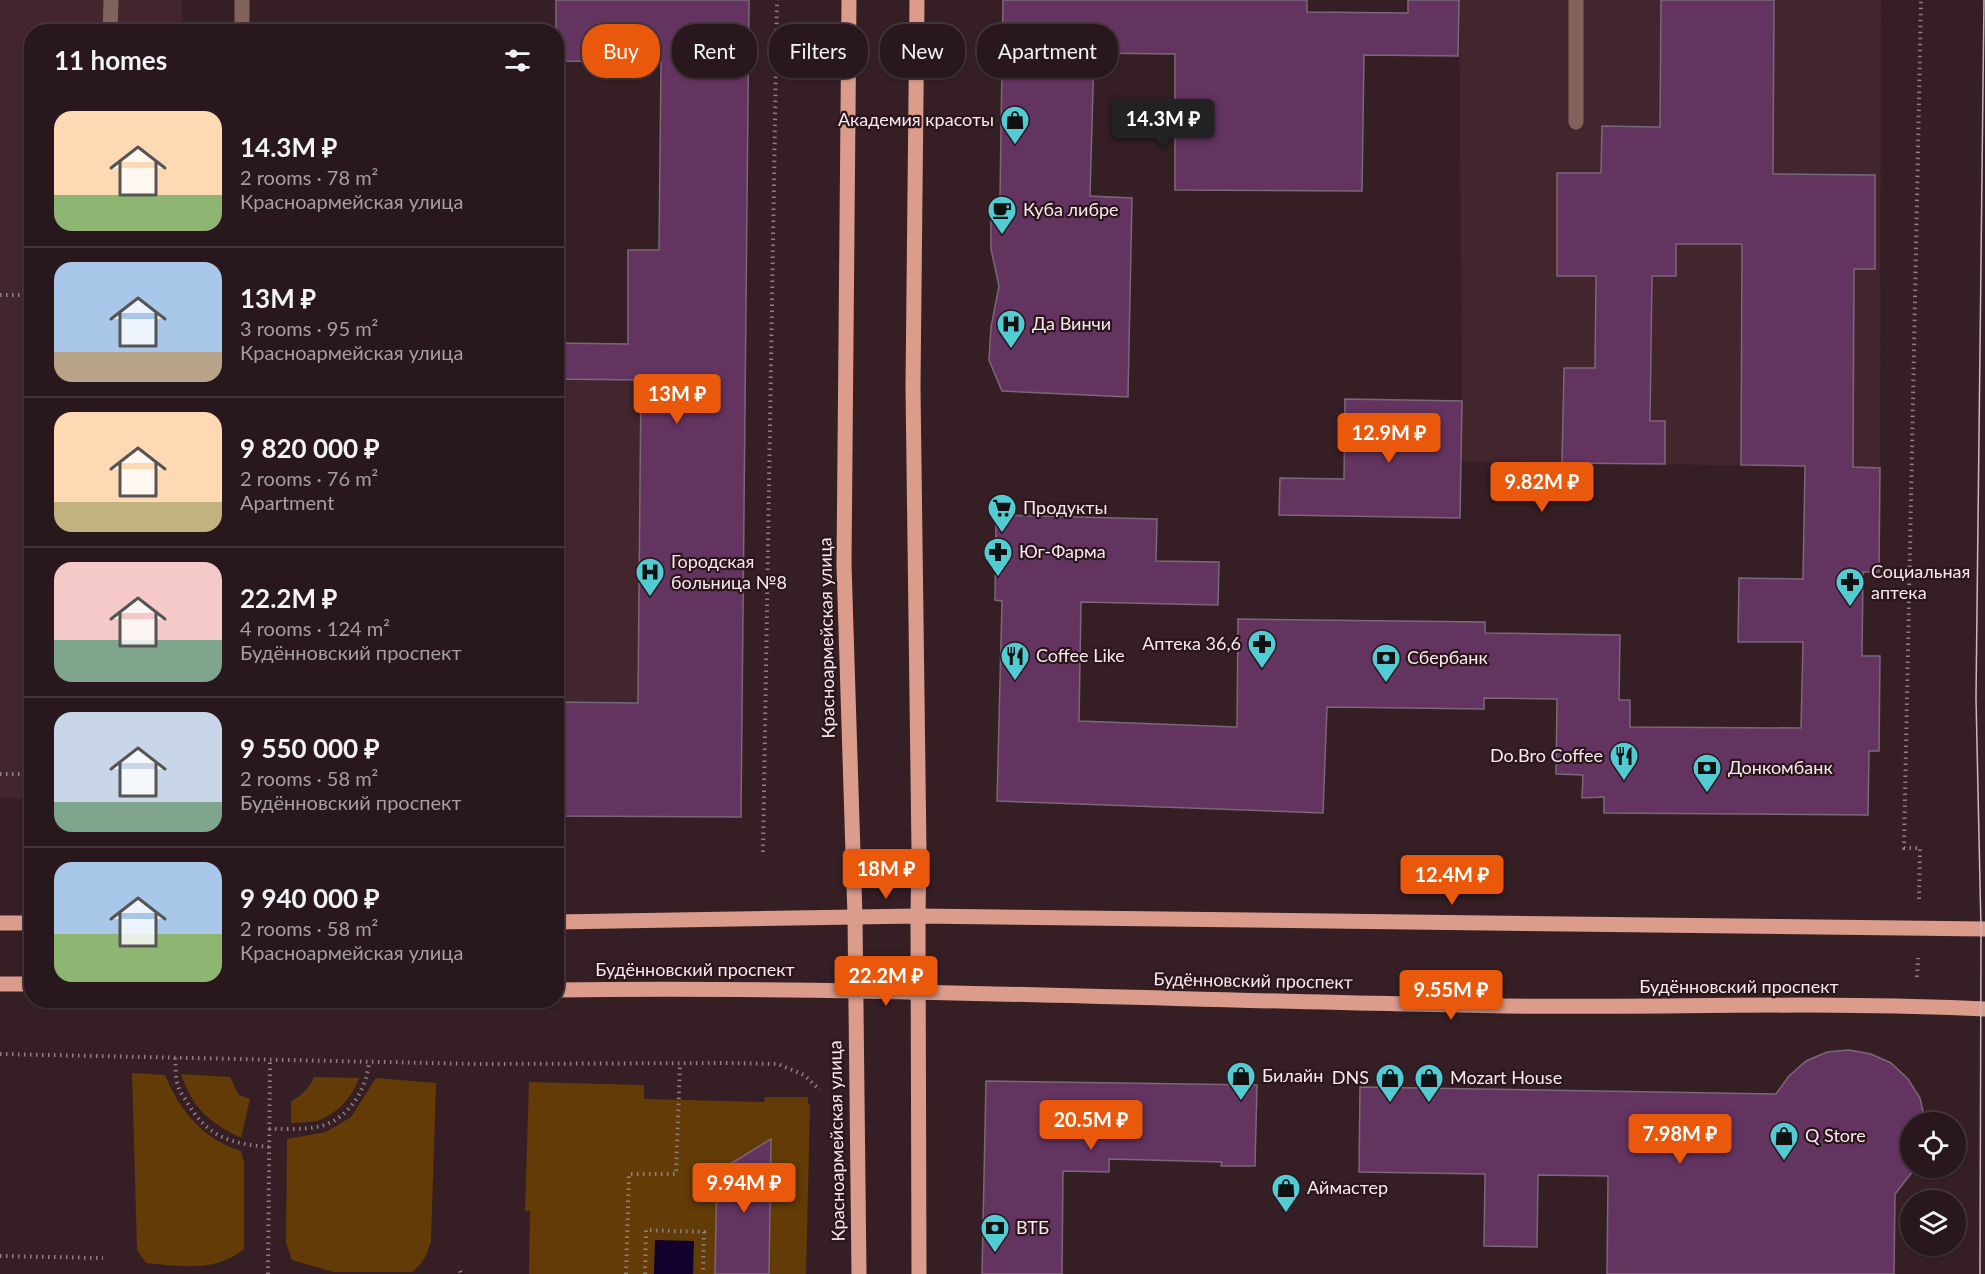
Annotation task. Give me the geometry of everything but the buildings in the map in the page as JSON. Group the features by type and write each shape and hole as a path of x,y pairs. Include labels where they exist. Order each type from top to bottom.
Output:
{"main road":[{"name":"Красноармейская улица","path":"849,0 844,565 855,917 859,1274"},
{"path":"918,0 913,425 919,851 919,1274"},
{"path":"564,922 918,916 1985,929"},
{"path":"0,923 24,923"},
{"path":"0,984 24,984"},
{"name":"Будённовский проспект","path":"564,990 855,990 1507,1006 1985,1009"}],"street":[{"path":"110,24 111,0"},
{"path":"242,0 242,24"},
{"path":"1576,0 1576,122"}],"path":[{"path":"764,852 777,0"},
{"path":"1917,1007 1920,848 1904,848 1921,0"},
{"path":"0,295 24,296"},
{"path":"0,774 24,774"},
{"path":"0,1053 477,1064 778,1064 804,1075 820,1090"},
{"path":"175,1058 178,1086 193,1112 205,1125 220,1136 241,1145 269,1147"},
{"path":"268,1274 270,1060"},
{"path":"269,1130 323,1125 345,1112 368,1078 369,1062"},
{"path":"626,1274 629,1174 676,1174 680,1064"},
{"path":"645,1274 646,1230 704,1232 703,1274"},
{"path":"0,1256 103,1258"}],"shaded area":[{"path":"0,0 182,0 182,24 24,24 24,799 0,798"},
{"path":"1459,0 1881,0 1880,468 1461,461"},
{"name":"Городская больница №8","path":"564,379 745,381 741,817 564,816"},
{"path":"132,1073 165,1075 178,1100 194,1122 215,1139 241,1151 244,1162 244,1249 233,1257 209,1265 172,1265 146,1263 137,1250"},
{"path":"181,1074 230,1077 239,1095 250,1099 241,1138 211,1120 204,1113 191,1097"},
{"path":"314,1077 359,1078 349,1097 327,1117 317,1121 291,1123 291,1101 305,1091"},
{"path":"376,1078 436,1083 431,1241 426,1255 412,1272 333,1272 292,1260 286,1243 287,1139 326,1132 351,1117"},
{"path":"529,1082 644,1085 644,1099 764,1102 765,1097 808,1097 810,1104 806,1274 529,1274 530,1211 525,1211"},
{"path":"655,1240 694,1241 693,1274 654,1274"}],"tram line":[{"path":"1980,1274 1981,929 1976,698 1984,0"}],"place":[{"name":"Академия красоты","path":"1015,146"},
{"name":"Куба либре","path":"1002,236"},
{"name":"Да Винчи","path":"1011,350"},
{"name":"Продукты","path":"1002,534"},
{"name":"Юг-Фарма","path":"998,578"},
{"name":"Городская больница №8","path":"650,598"},
{"name":"Социальная аптека","path":"1850,608"},
{"name":"Аптека 36,6","path":"1262,670"},
{"name":"Coffee Like","path":"1015,682"},
{"name":"Сбербанк","path":"1386,684"},
{"name":"Do.Bro Coffee","path":"1624,782"},
{"name":"Донкомбанк","path":"1707,794"},
{"name":"Билайн","path":"1241,1102"},
{"name":"DNS","path":"1390,1104"},
{"name":"Mozart House","path":"1429,1104"},
{"name":"Q Store","path":"1784,1162"},
{"name":"Аймастер","path":"1286,1214"},
{"name":"ВТБ","path":"995,1254"}]}
